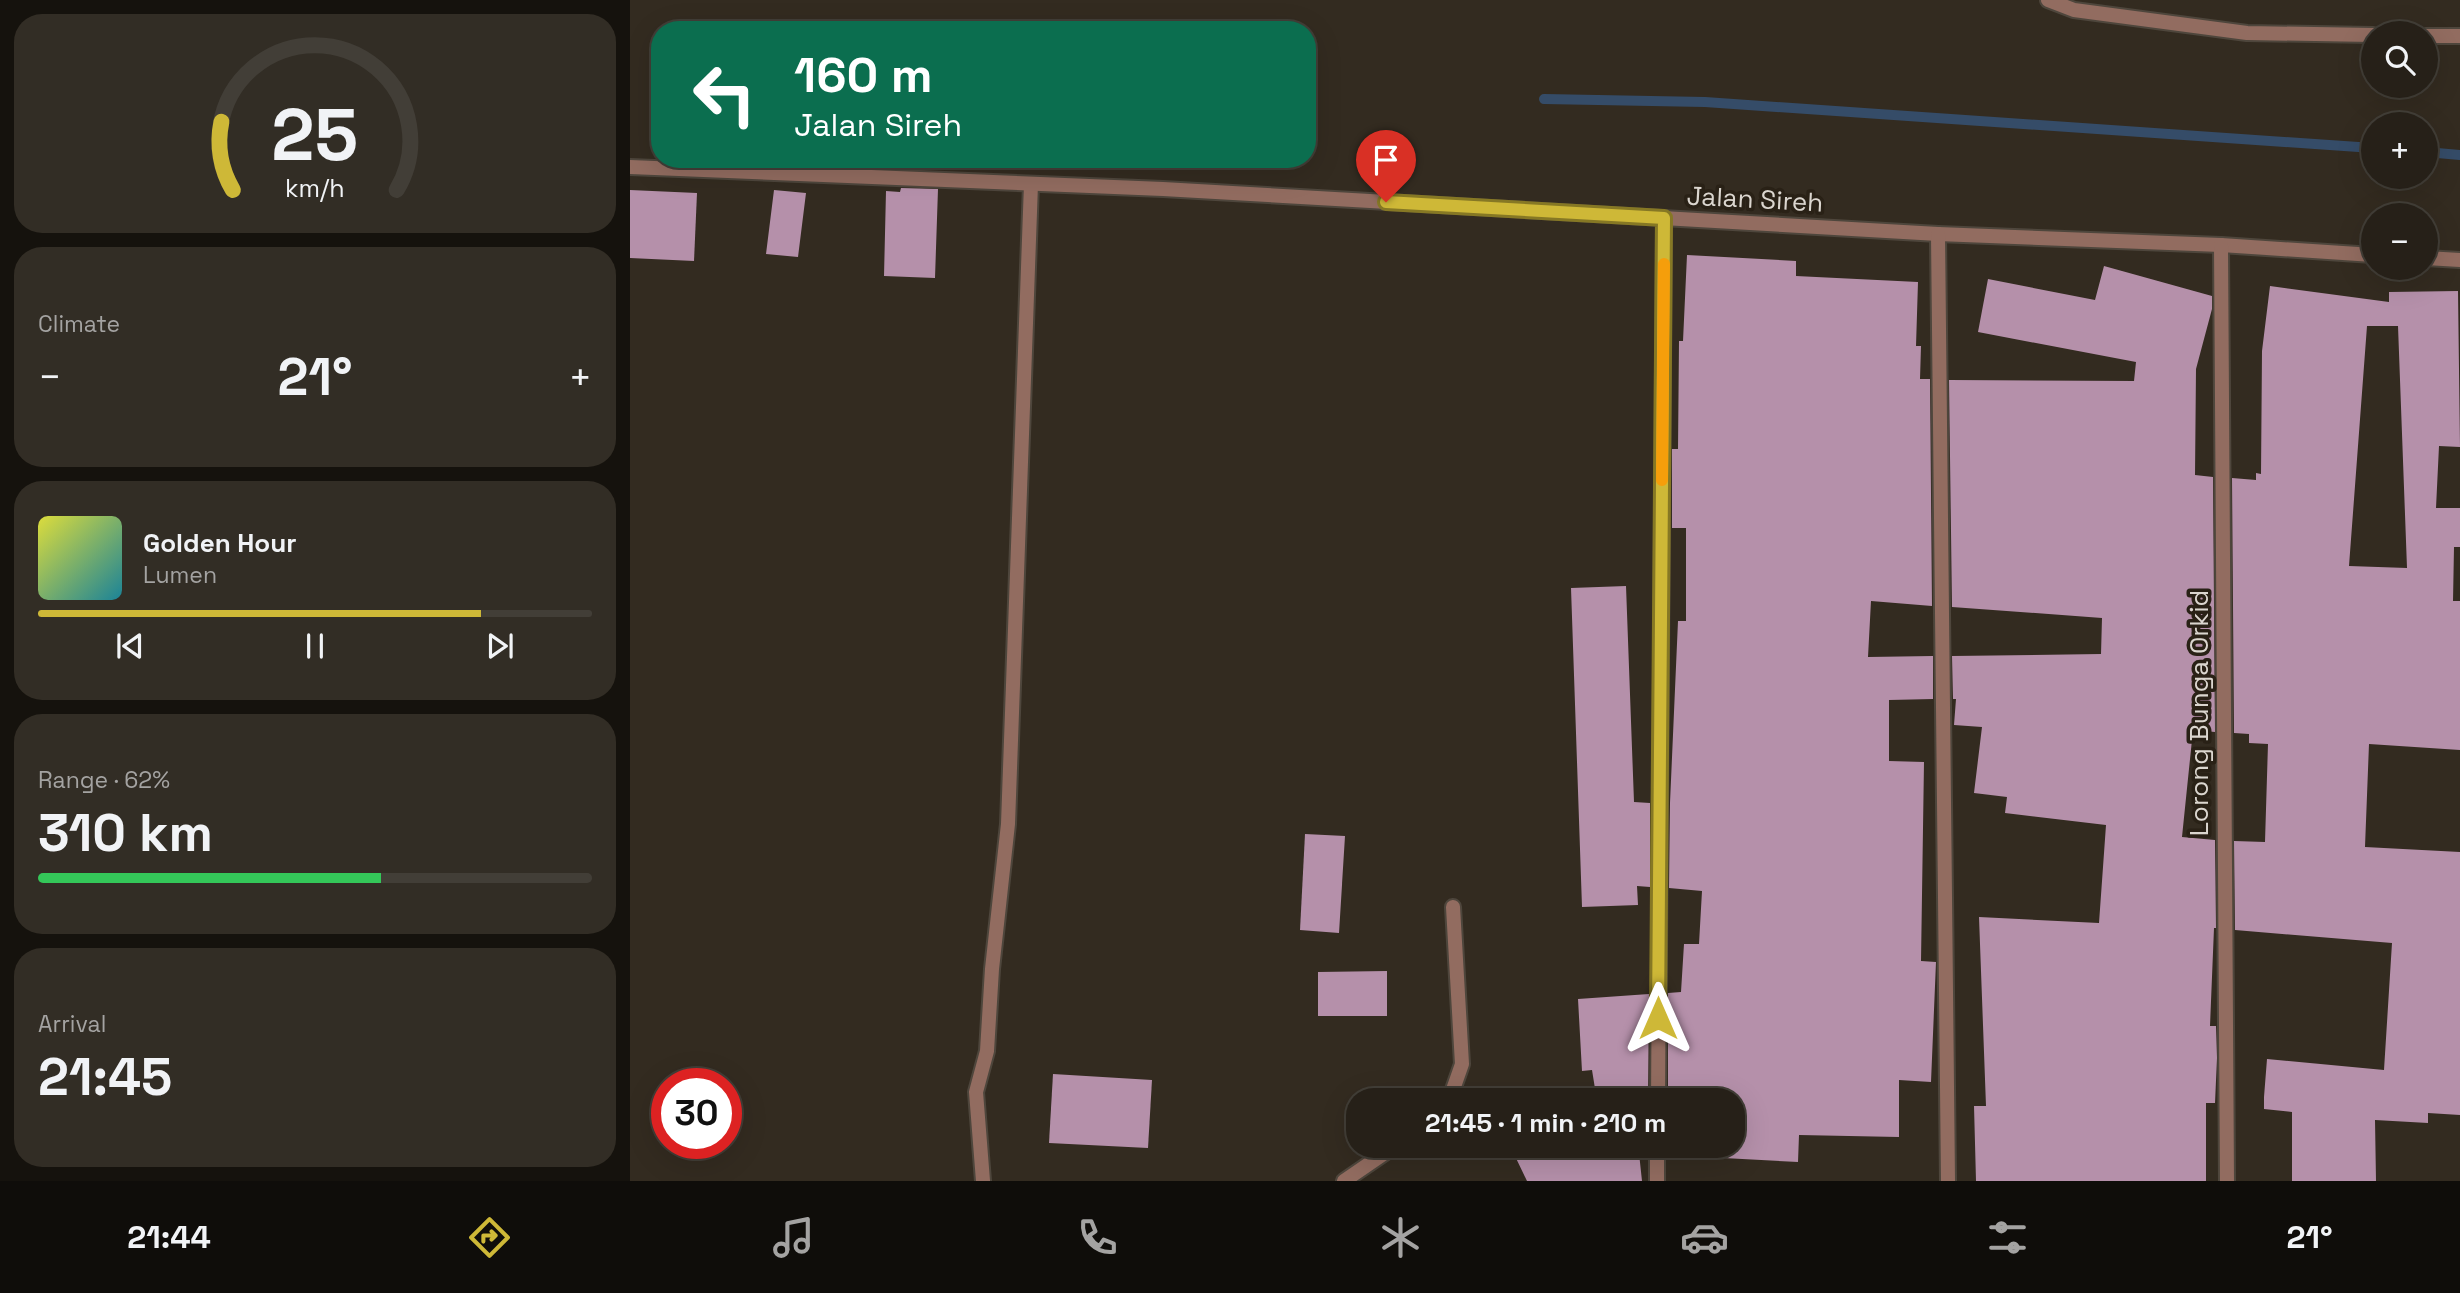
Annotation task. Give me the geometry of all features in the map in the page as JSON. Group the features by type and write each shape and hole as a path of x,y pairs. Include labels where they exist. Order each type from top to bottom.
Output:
{"street":[{"path":"2048,0 2074,10 2247,33 2361,35"},
{"path":"2438,36 2460,36"},
{"name":"Jalan Sireh","path":"630,167 651,168"},
{"name":"Jalan Sireh","path":"654,168 1031,184 1938,234 2221,245 2361,254"},
{"path":"983,1181 976,1092 987,1051 992,969 1008,824 1031,184"},
{"path":"1658,1088 1664,218"},
{"path":"1938,234 1948,1181"},
{"name":"Lorong Bunga Orkid","path":"2221,245 2227,1181"},
{"path":"2438,259 2460,261"},
{"path":"1453,906 1462,1064 1454,1088"},
{"path":"1344,1181 1378,1158"},
{"path":"1657,1158 1657,1181"}],"building":[{"path":"901,188 938,189 935,278 884,276 886,191 900,192"},
{"path":"630,190 697,193 694,261 630,258"},
{"path":"774,190 806,193 798,257 766,254"},
{"path":"1687,255 1796,261 1796,276 1918,282 1916,346 1921,346 1920,379 1930,379 1932,606 1871,601 1868,657 1933,656 1933,699 1889,700 1889,761 1924,762 1921,961 1936,962 1931,1082 1899,1080 1899,1137 1799,1135 1798,1162 1723,1158 1745,1158 1745,1088 1668,1088 1668,993 1681,992 1684,944 1699,944 1702,891 1669,888 1678,621 1686,621 1686,528 1672,528 1672,449 1678,449 1679,341 1683,341"},
{"path":"2104,266 2212,296 2212,309 2196,369 2195,475 2213,477 2215,732 2193,730 2182,837 2215,840 2216,928 2210,1026 2216,1026 2217,1058 2215,1103 2206,1103 2206,1181 1976,1181 1974,1106 1986,1106 1979,917 2099,923 2106,825 2005,813 2007,797 1974,793 1982,727 1954,725 1956,699 1953,699 1952,656 2101,654 2102,618 1952,607 1949,380 2134,381 2136,362 1978,332 1988,279 2095,300"},
{"path":"2270,286 2389,302 2389,292 2458,291 2460,447 2439,446 2436,508 2460,508 2460,547 2454,547 2453,601 2460,601 2460,750 2369,744 2365,847 2460,852 2460,1115 2428,1113 2428,1123 2375,1120 2376,1181 2292,1181 2292,1112 2264,1109 2264,1097 2267,1059 2384,1070 2392,943 2235,930 2234,841 2265,842 2268,744 2249,743 2249,734 2234,733 2232,478 2256,480 2256,473 2261,474 2262,351","holes":["2367,326 2398,326 2407,568 2349,566"]},
{"path":"1626,586 1634,802 1650,803 1650,887 1637,886 1638,905 1582,907 1571,588"},
{"path":"1305,834 1345,836 1339,933 1300,930"},
{"path":"1387,971 1387,1016 1318,1016 1318,972"},
{"path":"1649,994 1648,1088 1595,1088 1592,1070 1582,1071 1578,999"},
{"path":"1053,1074 1152,1080 1148,1148 1049,1143"},
{"path":"1516,1158 1640,1158 1642,1181 1527,1181"}],"waterway":[{"path":"1544,99 1705,102 2361,147"},
{"path":"2438,153 2460,155"}],"slow traffic":[{"path":"1662,480 1664,264"}],"route":[{"path":"1386,202 1664,218 1658,1018"}]}
